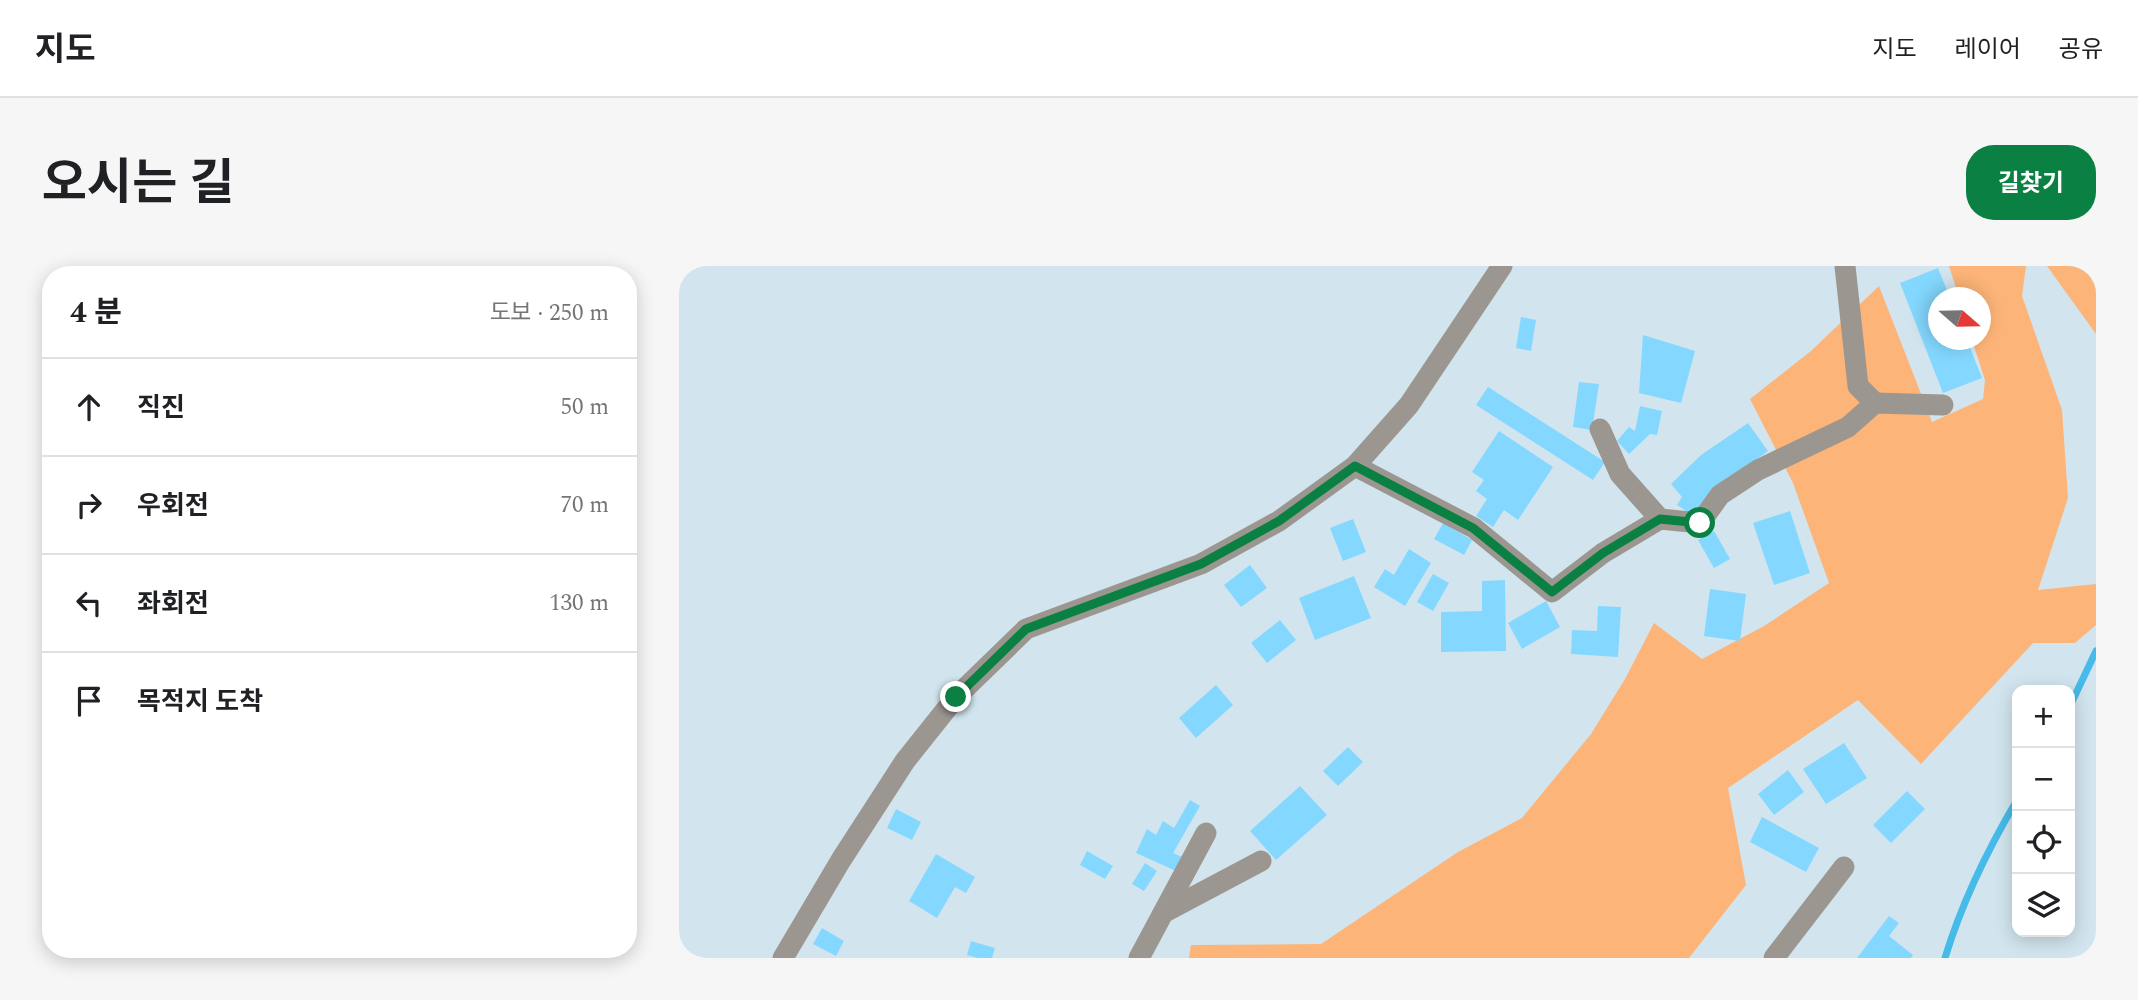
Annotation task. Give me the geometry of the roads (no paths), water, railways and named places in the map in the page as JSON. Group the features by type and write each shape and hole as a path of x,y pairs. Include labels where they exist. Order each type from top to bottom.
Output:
{"street":[{"path":"783,958 841,860 905,761 956,697 1026,629 1201,564 1279,521 1355,466 1409,405 1502,266"},
{"path":"1845,266 1858,386 1875,403 1943,405"},
{"path":"1355,466 1473,528 1552,592 1603,553 1660,519 1700,523 1720,495 1758,470 1848,428 1875,403"},
{"path":"1600,429 1620,474 1660,519"},
{"path":"1139,958 1206,833"},
{"path":"1163,913 1261,862"},
{"path":"1774,958 1843,867"}],"waterway":[{"path":"2075,695 2096,651"},
{"path":"1945,958 1977,876 2012,809"}]}
